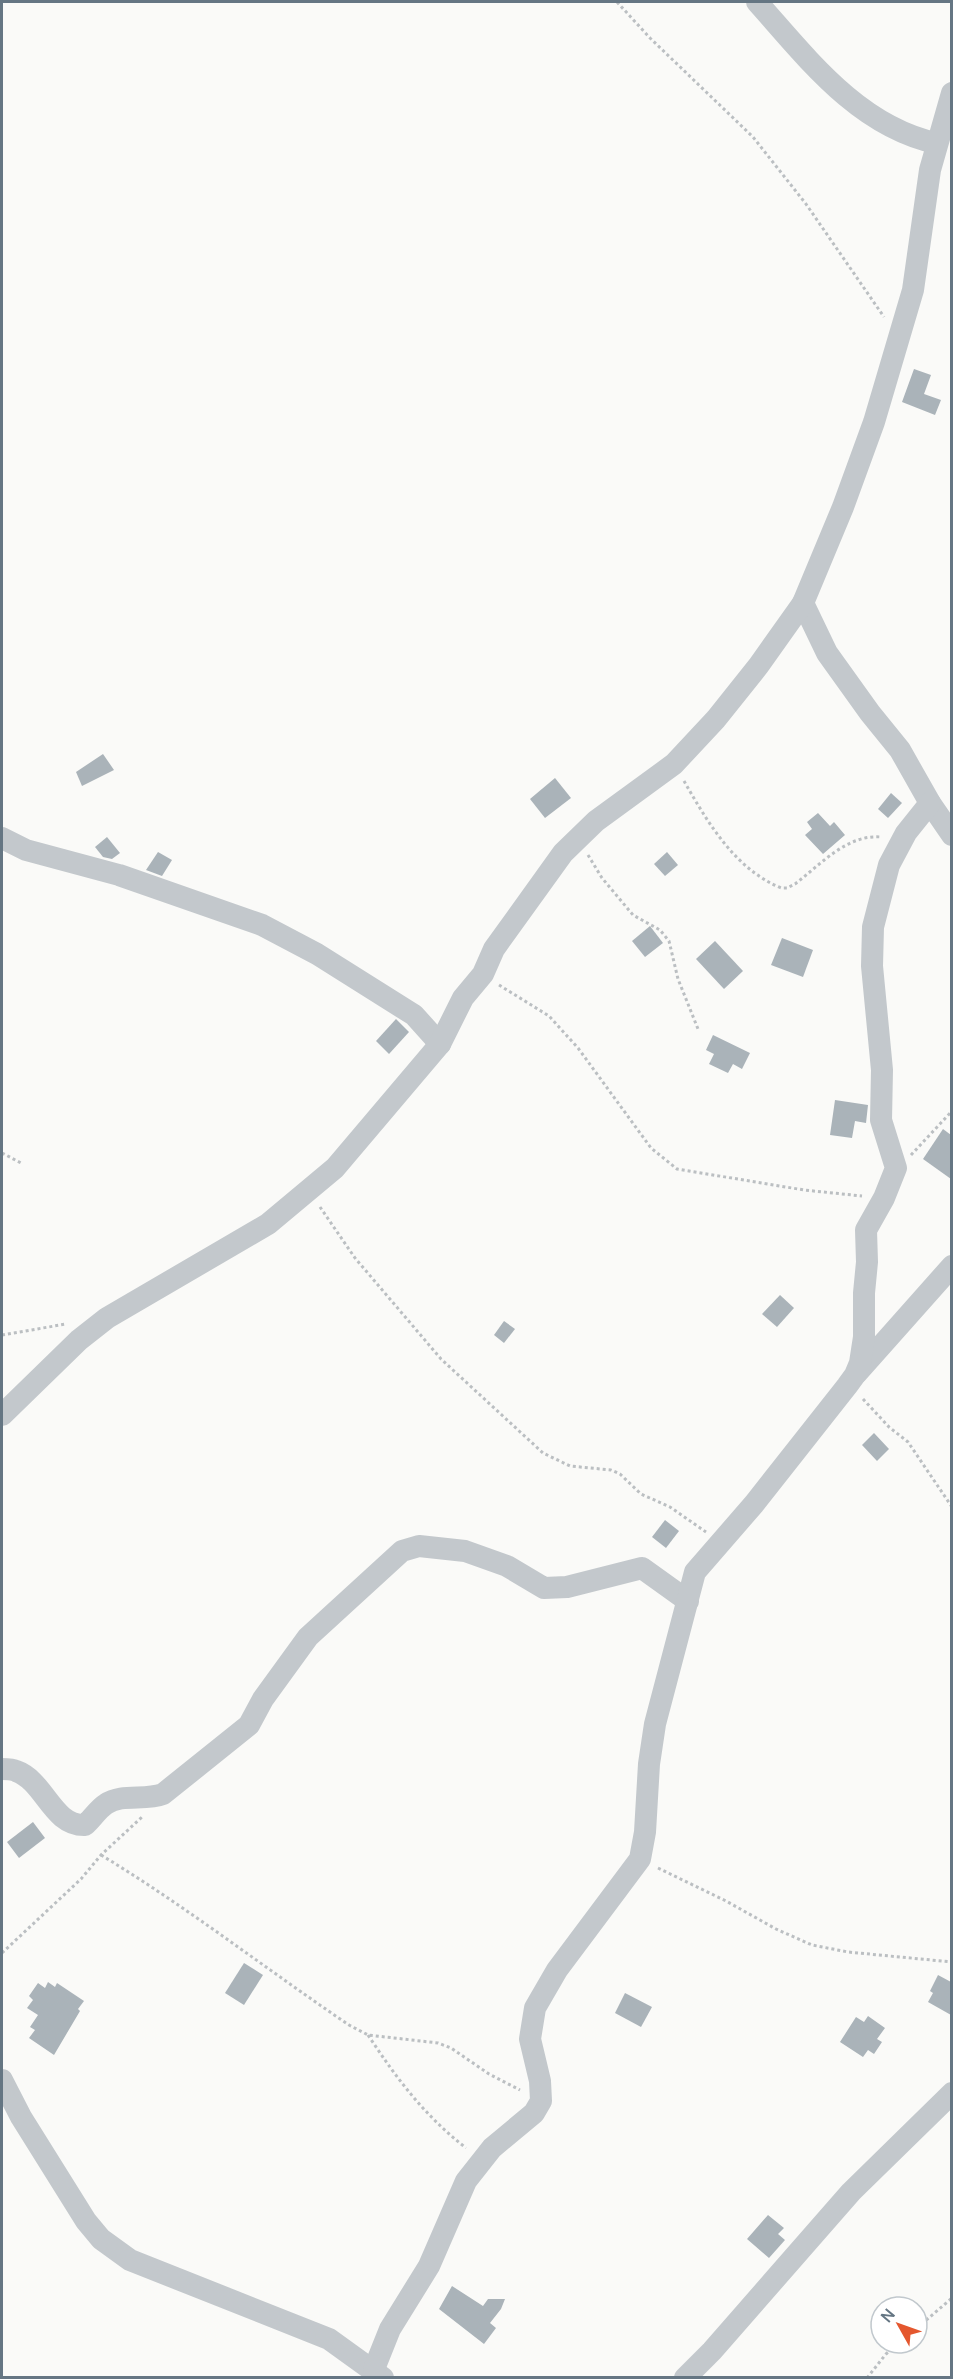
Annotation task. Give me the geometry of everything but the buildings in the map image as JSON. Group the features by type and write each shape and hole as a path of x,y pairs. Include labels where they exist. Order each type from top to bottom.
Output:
{"street":[{"path":"757,2 803,55 837,89 886,124 912,136 936,143"},
{"path":"2,1416 79,1340 107,1318 268,1224 335,1168 440,1044 463,998 483,974 494,949 563,853 596,822 674,764 716,719 759,665 803,603 843,507 898,346 913,290 936,143 951,93"},
{"path":"803,603 826,653 900,750 951,835"},
{"path":"851,1381 860,1363 864,1337 866,1230 884,1198 896,1168 881,1120 882,1070 872,966 873,927 889,865 906,833 930,803"},
{"path":"2,838 26,850 119,875 262,925 317,954 414,1015 440,1044"},
{"path":"2,2080 21,2117 86,2221 101,2239 130,2260 329,2339 378,2373 390,2329 429,2266 466,2181 492,2148 534,2113 541,2101 540,2081 530,2038 535,2008 557,1970 640,1859 645,1832 649,1764 655,1724 695,1572 754,1504 851,1381 951,1266"},
{"path":"2,1769 17,1771 30,1781 63,1817 75,1825 86,1825 105,1804 116,1799 155,1797 163,1794 249,1725 263,1700 308,1637 327,1618 402,1551 418,1546 465,1551 507,1566 544,1588 567,1587 642,1568 688,1601"},
{"path":"685,2378 712,2351 851,2192 951,2093"}],"path":[{"path":"617,2 650,38 759,145 806,204 883,317 898,346"},
{"path":"674,764 703,814 732,852 746,868 770,884 781,888 795,884 852,841 871,836 888,838 906,833"},
{"path":"579,838 602,878 633,915 660,930 669,941 678,980 698,1029"},
{"path":"483,974 549,1016 578,1048 651,1148 676,1168 804,1190 884,1198"},
{"path":"896,1168 916,1151 951,1111"},
{"path":"2,1153 21,1163"},
{"path":"309,1191 355,1258 441,1359 543,1453 570,1466 611,1470 620,1474 641,1494 670,1507 720,1542"},
{"path":"2,1335 76,1323"},
{"path":"851,1381 889,1427 908,1442 951,1507"},
{"path":"2,1953 145,1815"},
{"path":"101,1855 143,1880 349,2025 368,2035 438,2043 451,2048 489,2074 541,2101"},
{"path":"640,1859 812,1945 848,1952 951,1962"},
{"path":"368,2035 400,2083 442,2130 482,2161"},
{"path":"929,2317 951,2298"},
{"path":"867,2378 885,2355"}]}
